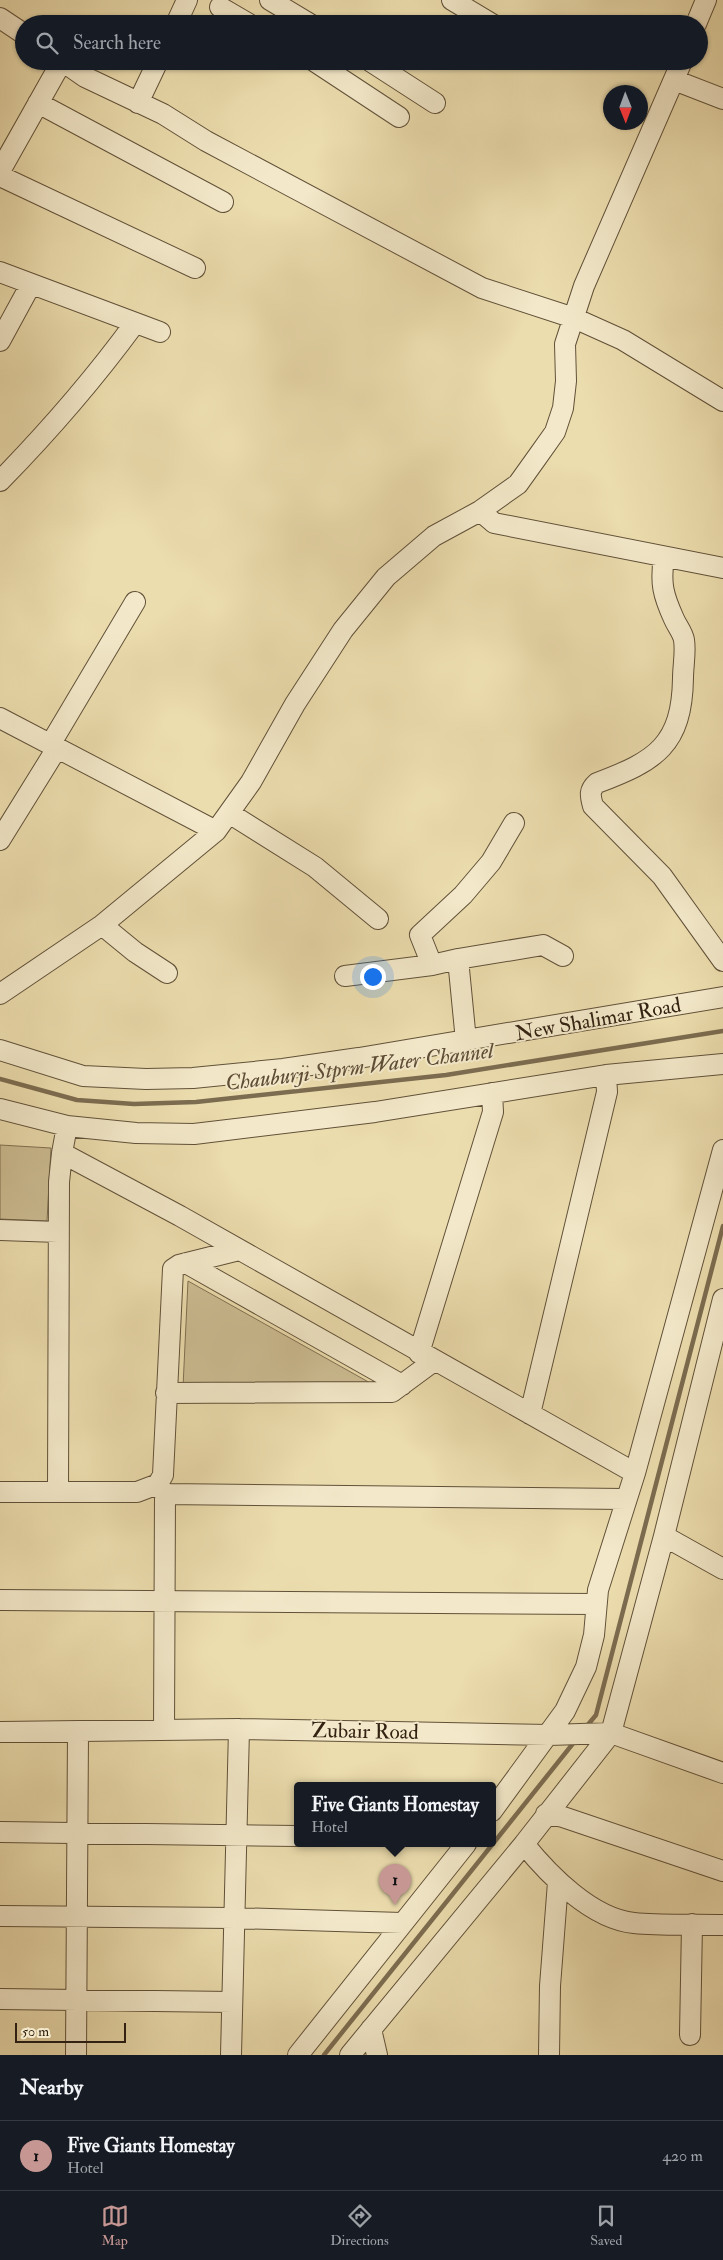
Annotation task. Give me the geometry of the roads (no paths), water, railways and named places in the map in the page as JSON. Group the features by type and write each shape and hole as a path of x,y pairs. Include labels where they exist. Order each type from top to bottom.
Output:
{"street":[{"path":"0,4 2,0"},
{"path":"180,15 187,0"},
{"path":"270,0 295,15"},
{"path":"452,0 477,15"},
{"path":"699,15 703,1"},
{"path":"216,2 236,15"},
{"path":"0,18 15,28"},
{"path":"0,171 57,70"},
{"path":"74,70 85,78 163,114 206,140 482,288 574,318 622,340 723,401"},
{"path":"138,103 154,70"},
{"path":"328,70 399,117"},
{"path":"384,70 435,103"},
{"path":"0,994 102,925 216,831 251,782 296,704 343,630 386,577 434,536 480,511 518,484 555,432 563,408 565,344 584,286 678,70"},
{"path":"674,80 723,99"},
{"path":"38,103 223,202"},
{"path":"0,176 195,268"},
{"path":"0,272 160,332"},
{"path":"0,341 31,284"},
{"path":"0,481 37,443 110,358 134,323"},
{"path":"480,511 494,523 723,568"},
{"path":"664,557 660,581 672,615 684,639 683,696 679,719 668,743 652,756 597,783 592,788 590,795 593,806 662,876 723,961"},
{"path":"0,840 135,602"},
{"path":"0,718 216,831"},
{"path":"229,813 315,867 378,919"},
{"path":"432,966 420,935 463,895 491,862 514,822"},
{"path":"102,925 135,952 167,973"},
{"path":"346,976 432,966 458,959 543,945 563,956"},
{"path":"458,959 466,1041"},
{"name":"New Shalimar Road","path":"0,1050 83,1076 146,1079 202,1078 265,1071 466,1041 723,997"},
{"path":"0,1109 67,1126 136,1133 194,1134 365,1113 606,1075 723,1064"},
{"path":"530,1414 607,1092 606,1075"},
{"path":"166,1393 392,1392 402,1385 427,1357 493,1112 492,1093"},
{"path":"58,1491 58,1182 67,1126"},
{"path":"496,1805 553,1735 576,1692 586,1667 594,1635 596,1604 625,1499 635,1473 723,1150"},
{"path":"62,1153 239,1250 635,1473"},
{"path":"0,1230 58,1232"},
{"path":"164,1730 162,1489 172,1269 186,1263 239,1250"},
{"path":"186,1263 402,1385"},
{"path":"350,2055 524,1844 603,1734 664,1536 723,1299"},
{"path":"0,1492 137,1492 162,1489 625,1499"},
{"path":"664,1536 723,1569"},
{"path":"0,1600 596,1604"},
{"path":"230,2055 239,1729"},
{"name":"Zubair Road","path":"0,1732 239,1729 553,1735 603,1734 723,1773"},
{"path":"76,2055 78,1732"},
{"path":"546,1814 563,1816 723,1871"},
{"path":"0,1832 294,1836"},
{"path":"524,1844 558,1882 598,1910 617,1919 633,1923 723,1925"},
{"path":"298,2055 464,1847"},
{"path":"549,2055 550,1986 558,1882"},
{"path":"0,1916 234,1918 402,1923"},
{"path":"690,2035 692,1924"},
{"path":"0,1999 232,2002"},
{"path":"371,2029 377,2055"}],"waterway":[{"name":"Chauburji Stprm Water Channel","path":"0,1079 77,1100 134,1104 196,1102 446,1075 723,1031"},
{"path":"586,1727 596,1715 723,1226"},
{"path":"496,1840 575,1741"},
{"path":"324,2055 490,1847"}],"place":[{"name":"Five Giants Homestay","path":"395,1905"}]}
